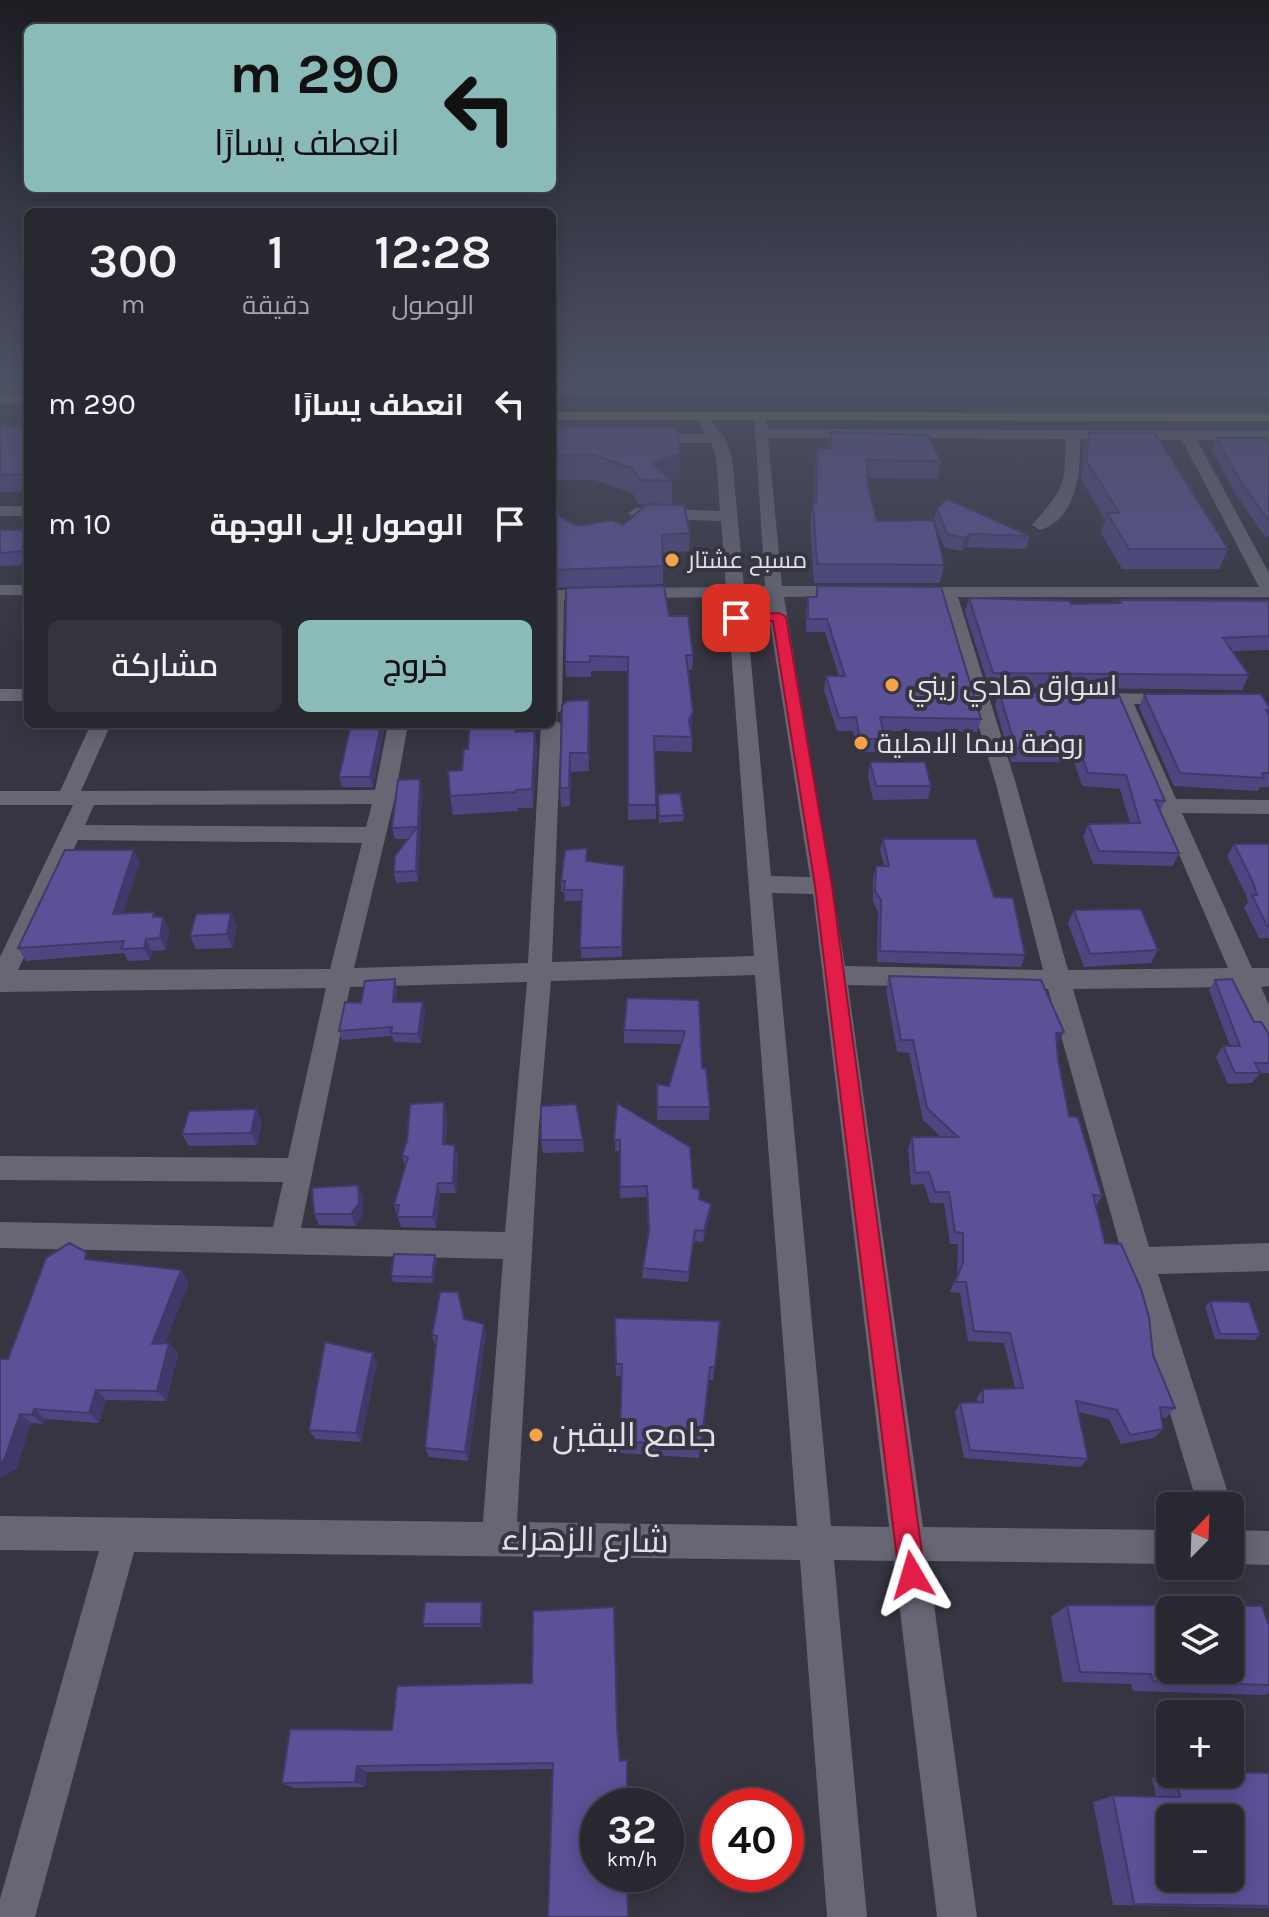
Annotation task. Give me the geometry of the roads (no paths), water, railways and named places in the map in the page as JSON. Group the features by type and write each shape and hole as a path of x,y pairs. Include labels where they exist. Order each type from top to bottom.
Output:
{"street":[{"path":"725,469 728,516 756,609 823,886 957,1917"},
{"path":"759,469 756,609 760,884 847,1917"},
{"path":"1040,525 1060,510 1068,495 1073,469"},
{"path":"915,591 1269,591 1205,469"},
{"path":"0,511 24,511"},
{"path":"636,513 728,516"},
{"path":"0,590 24,590"},
{"path":"556,595 756,609 868,591"},
{"path":"947,592 1006,784 1058,980 1139,1261 1211,1492"},
{"path":"0,695 24,695"},
{"path":"977,696 1006,696"},
{"path":"1064,697 1196,698"},
{"path":"1122,698 1269,1033"},
{"path":"100,728 77,798 70,832 0,980 340,978 766,965"},
{"path":"284,1242 397,728"},
{"path":"499,1539 540,972 551,728"},
{"path":"0,798 384,797"},
{"path":"1168,806 1269,807"},
{"path":"70,832 375,835"},
{"path":"760,884 823,886"},
{"path":"833,975 1058,980 1269,977"},
{"path":"0,1168 298,1170"},
{"path":"0,1235 518,1246"},
{"path":"1139,1261 1269,1257"},
{"name":"شارع الزهراء","path":"0,1533 1156,1547"},
{"path":"15,1917 121,1535"},
{"path":"1244,1547 1269,1548"}],"place":[{"name":"مسبح عشتار","path":"672,560"},
{"name":"اسواق هادي زيني","path":"892,685"},
{"name":"روضة سما الاهلية","path":"861,743"},
{"name":"جامع اليقين","path":"536,1435"}]}
